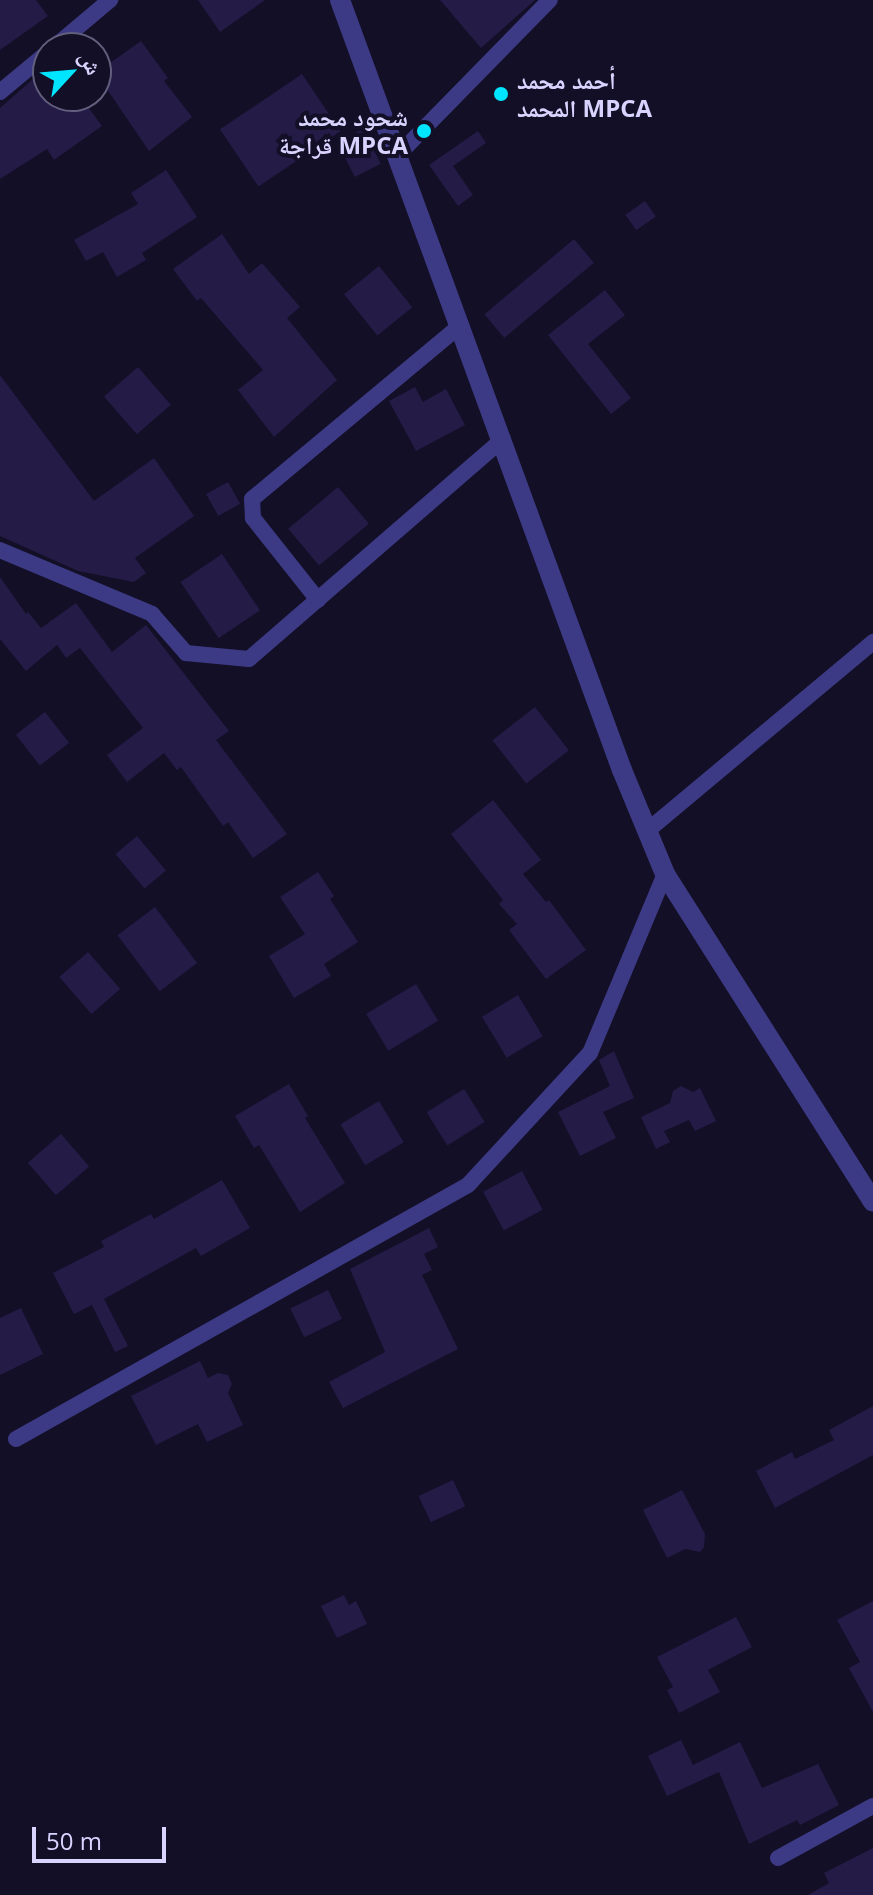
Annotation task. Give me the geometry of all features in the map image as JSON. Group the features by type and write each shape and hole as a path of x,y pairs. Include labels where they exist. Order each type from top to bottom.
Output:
{"street":[{"path":"72,32 110,0"},
{"path":"340,0 665,874 873,1202"},
{"path":"398,155 550,0"},
{"path":"0,92 32,65"},
{"path":"318,600 253,518 252,499 461,325"},
{"path":"0,550 152,614 186,653 249,659 503,439"},
{"path":"647,831 873,642"},
{"path":"16,1439 468,1185 590,1053 665,874"},
{"path":"778,1858 873,1806"}],"building":[{"path":"0,0 36,0 48,16 0,50"},
{"path":"198,0 265,0 220,32"},
{"path":"440,0 535,0 481,48"},
{"path":"141,41 168,78 164,81 192,117 149,151 112,97 112,62"},
{"path":"302,74 341,131 259,187 220,129"},
{"path":"32,80 32,112 92,112 102,126 54,160 47,149 0,179 0,108"},
{"path":"363,129 381,164 355,177 337,142"},
{"path":"478,131 486,143 453,166 473,195 458,206 429,165"},
{"path":"166,170 197,217 142,253 146,260 117,277 103,252 86,261 74,240 138,204 131,193"},
{"path":"645,201 656,217 636,230 625,215"},
{"path":"222,234 249,274 262,263 300,307 287,318 337,380 274,437 238,390 263,370 201,298 197,301 173,269"},
{"path":"574,239 594,263 504,338 484,314"},
{"path":"379,266 412,307 377,336 344,294"},
{"path":"605,290 625,315 588,344 631,398 611,414 548,335"},
{"path":"138,367 171,405 137,434 104,397"},
{"path":"0,375 94,501 154,458 194,516 135,558 146,573 134,582 78,571 0,536"},
{"path":"415,387 423,402 446,389 465,425 416,451 389,401"},
{"path":"228,482 240,504 218,516 206,494"},
{"path":"338,487 369,524 319,566 288,529"},
{"path":"222,554 260,610 219,638 181,582"},
{"path":"0,577 26,614 28,612 41,628 76,603 112,652 146,625 229,731 216,740 287,834 253,858 228,822 223,826 181,767 177,770 164,753 127,782 107,755 143,728 80,648 66,658 57,645 26,671 0,639"},
{"path":"535,707 569,750 526,784 492,740"},
{"path":"45,712 69,743 40,766 16,735"},
{"path":"493,800 541,860 523,874 546,902 549,900 586,950 546,979 509,930 517,924 499,904 503,900 451,834"},
{"path":"137,836 166,870 144,888 116,854"},
{"path":"318,872 334,896 330,899 358,942 324,964 331,976 294,998 269,956 305,934 280,897"},
{"path":"155,907 197,963 160,991 117,935"},
{"path":"88,952 120,989 91,1014 59,977"},
{"path":"416,984 438,1021 388,1051 366,1014"},
{"path":"518,995 543,1036 507,1058 482,1017"},
{"path":"614,1051 634,1098 603,1112 616,1138 580,1156 558,1112 610,1086 599,1060"},
{"path":"289,1084 308,1116 305,1118 345,1183 300,1212 259,1145 254,1148 235,1116"},
{"path":"681,1086 693,1092 700,1088 716,1121 695,1131 689,1120 664,1131 670,1142 656,1149 641,1117 670,1103 673,1091"},
{"path":"464,1089 485,1122 447,1145 427,1112"},
{"path":"379,1101 404,1142 365,1165 340,1124"},
{"path":"61,1134 89,1166 56,1195 28,1163"},
{"path":"522,1171 543,1210 504,1231 483,1192"},
{"path":"222,1180 250,1228 201,1256 196,1248 104,1299 128,1346 115,1352 92,1305 74,1314 53,1273 104,1247 101,1241 151,1214 154,1219"},
{"path":"429,1228 438,1247 424,1254 432,1270 422,1275 458,1349 343,1408 329,1382 385,1352 350,1269"},
{"path":"328,1290 342,1319 304,1337 290,1308"},
{"path":"21,1308 43,1354 0,1375 0,1318"},
{"path":"200,1361 208,1378 218,1373 228,1375 232,1384 228,1393 243,1425 207,1442 198,1424 156,1445 131,1396"},
{"path":"873,1406 873,1455 775,1508 756,1471 792,1452 795,1459 834,1440 829,1430"},
{"path":"453,1480 465,1506 431,1522 419,1496"},
{"path":"682,1490 705,1534 704,1547 700,1552 685,1549 667,1558 643,1510"},
{"path":"344,1595 349,1605 356,1601 367,1624 337,1638 321,1606"},
{"path":"873,1601 873,1712 849,1668 860,1662 837,1620"},
{"path":"736,1617 752,1647 708,1670 720,1692 679,1713 667,1690 673,1687 657,1657"},
{"path":"681,1740 693,1765 740,1742 762,1788 818,1764 839,1805 800,1825 797,1820 749,1844 719,1772 667,1796 648,1756"},
{"path":"873,1848 873,1895 808,1895 829,1883 824,1873"}],"place":[{"name":"أحمد محمد المحمد MPCA","path":"501,94"},
{"name":"شحود محمد قراجة MPCA","path":"424,131"}]}
